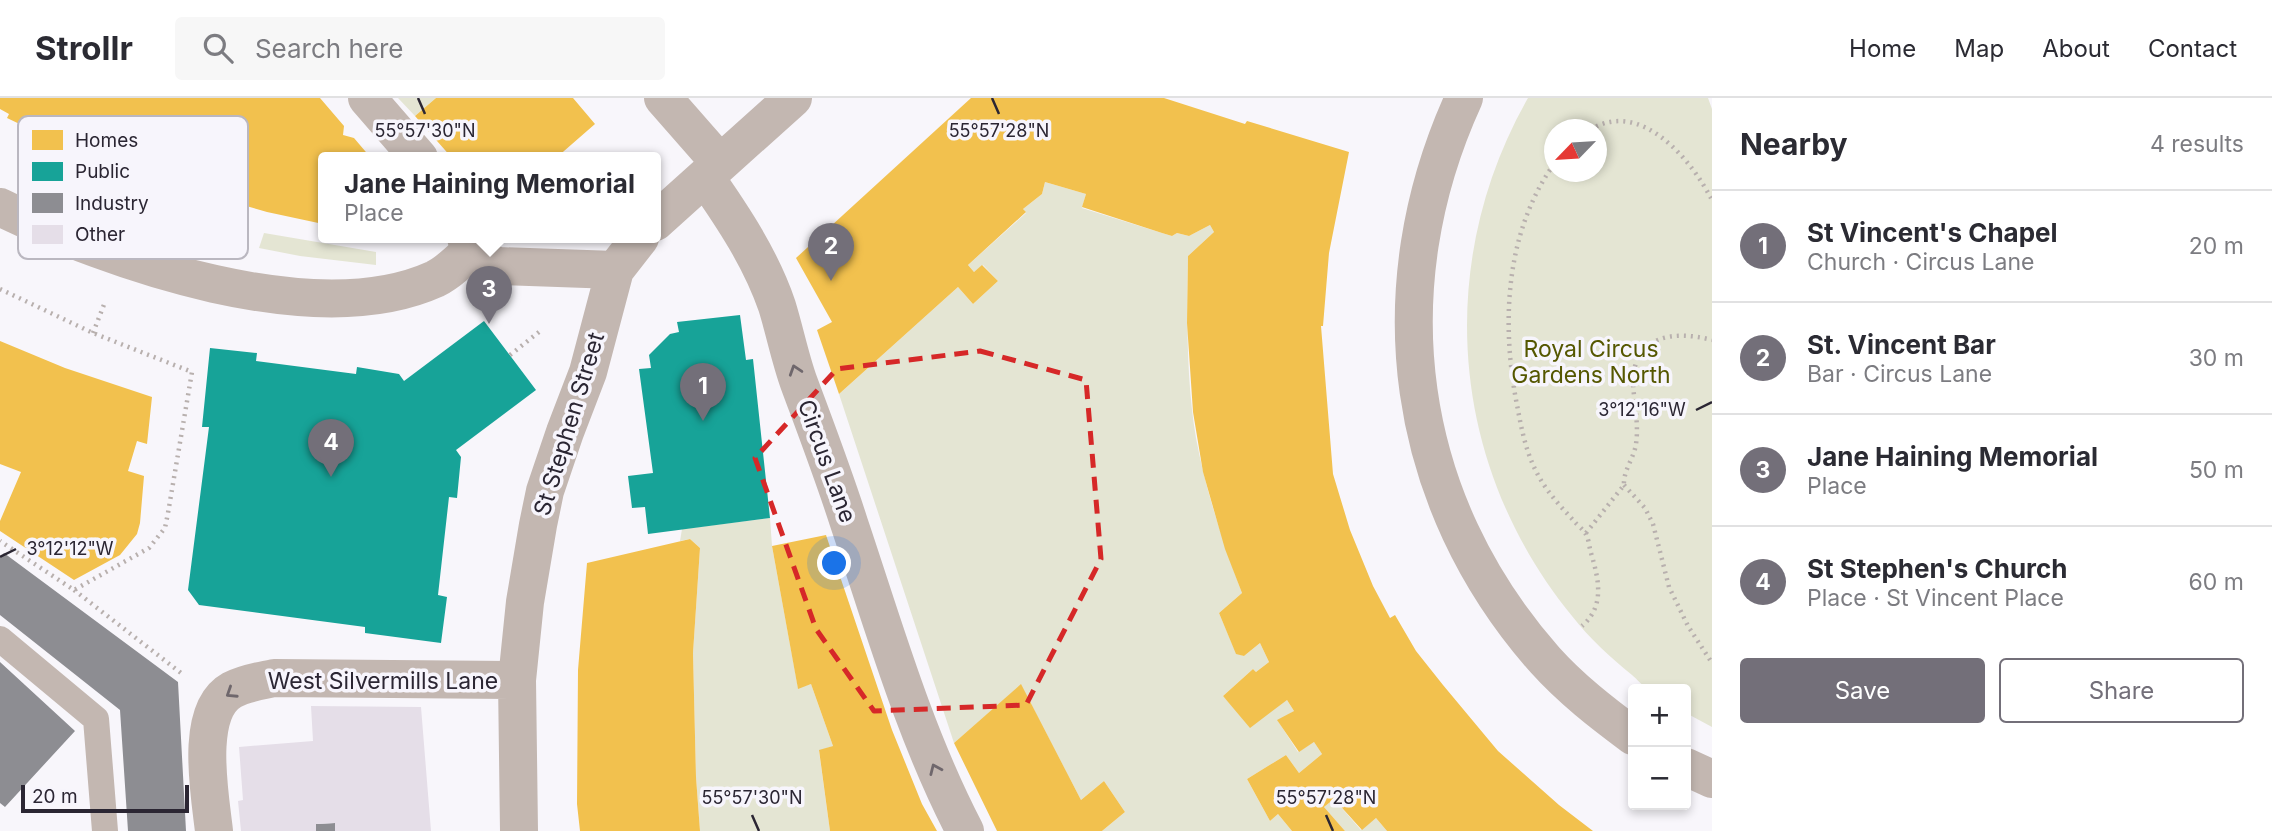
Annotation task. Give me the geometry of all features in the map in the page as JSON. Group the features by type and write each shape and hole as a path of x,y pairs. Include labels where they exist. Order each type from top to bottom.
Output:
{"street":[{"path":"366,98 414,152"},
{"name":"Circus Lane","path":"663,98 712,170 768,283 796,376 849,522 906,694 929,754 965,831"},
{"path":"661,217 793,98"},
{"path":"1464,98 1448,132 1432,180 1416,261 1414,347 1418,390 1426,431 1452,515 1474,560 1497,597 1546,661 1592,704 1628,732"},
{"path":"0,207 18,215"},
{"path":"125,259 159,271 234,288 307,296 370,296 398,291 436,278 453,267 469,244 479,258 498,266 615,270 636,243"},
{"name":"St Stephen Street","path":"519,831 517,680 526,592 545,491 588,372 615,270"},
{"name":"West Silvermills Lane","path":"218,702 230,691 251,682 274,678 517,680"},
{"path":"214,831 209,792 208,741 211,720 218,702"},
{"path":"1691,769 1712,779"}],"lane":[{"path":"0,639 96,719 105,831"}],"path":[{"path":"1607,121 1618,120 1643,126 1657,135 1695,171 1712,200"},
{"path":"1544,182 1536,195 1516,254 1507,311 1509,357 1518,415 1531,459 1543,484 1586,533 1594,562 1598,598 1593,617 1581,628"},
{"path":"0,289 93,334 192,372 165,528 149,548 74,590"},
{"path":"510,355 539,332"},
{"path":"1586,533 1624,485 1636,444 1634,372 1640,354 1662,337 1677,335 1712,340"},
{"path":"1624,485 1646,508 1653,524 1669,587 1688,626 1712,663"},
{"path":"0,541 74,590 218,702"}],"highlighted area":[{"path":"980,351 1086,380 1101,559 1026,705 874,711 816,629 755,458 837,369"}],"green space":[{"path":"398,98 436,98 415,116"},
{"name":"Royal Circus Gardens North","path":"1528,98 1708,98 1712,109 1712,727 1691,716 1691,684 1642,684 1585,632 1531,558 1500,496 1479,431 1469,364 1468,296 1478,228 1498,162"},
{"path":"1045,182 1086,194 1082,208 1172,236 1177,233 1189,236 1210,225 1214,232 1188,256 1190,393 1196,438 1210,497 1242,593 1219,613 1236,653 1244,656 1260,643 1269,662 1256,672 1253,669 1223,696 1240,714 1287,700 1294,711 1278,721 1298,752 1314,742 1322,754 1299,773 1286,755 1247,779 1270,821 1278,814 1292,831 1102,831 1125,812 1104,781 1081,800 1021,685 954,743 839,394 958,287 973,304 998,281 983,265 974,272 968,265 1026,213 1023,209 1042,194"},
{"path":"264,233 376,252 376,265 300,256 259,248"},
{"path":"770,518 772,546 798,688 811,684 833,746 819,751 830,831 700,831 693,653 700,548 690,539 680,541 682,529"},
{"path":"1334,799 1361,830 1376,818 1387,831 1345,831 1324,807"}],"building: Homes":[{"path":"0,98 320,98 344,126 343,135 354,138 366,152 318,152 318,223 248,207 248,116 18,116 18,123 7,118 9,114 0,109"},
{"path":"436,98 573,98 595,124 563,152 447,152 415,116"},
{"path":"971,98 1164,98 1245,124 1247,121 1349,152 1329,253 1321,326 1333,474 1350,530 1373,586 1390,618 1395,615 1416,651 1443,685 1498,751 1593,831 1387,831 1376,818 1362,830 1334,799 1324,807 1345,831 1292,831 1278,814 1270,821 1247,779 1286,755 1299,773 1322,754 1314,742 1299,752 1277,720 1294,711 1287,700 1250,728 1223,696 1253,669 1256,672 1269,662 1260,643 1244,656 1236,654 1219,613 1242,593 1225,549 1203,472 1193,412 1187,323 1188,256 1214,232 1210,225 1189,236 1177,233 1172,236 1082,207 1086,194 1045,182 1042,194 1023,209 1026,212 968,265 974,272 982,265 998,281 973,304 958,287 839,394 817,330 832,322 796,258"},
{"path":"0,341 65,368 152,397 147,444 137,441 128,471 144,476 137,534 120,555 74,580 0,531 0,521 21,472 0,464"},
{"path":"826,535 892,730 922,804 937,831 830,831 819,750 833,746 811,684 798,689 772,546"},
{"path":"690,539 700,548 693,653 700,831 580,831 577,804 578,670 587,563"},
{"path":"1021,684 1081,800 1104,781 1125,812 1102,831 997,831 954,743"}],"building: Public":[{"path":"740,315 746,360 753,359 770,518 648,534 645,507 632,508 628,476 653,473 639,369 651,368 649,355 670,334 679,332 677,322"},
{"path":"484,321 536,390 456,450 461,457 457,498 449,497 438,595 447,597 441,643 365,633 365,627 199,605 188,590 209,427 202,427 210,348 257,353 256,361 356,374 357,367 399,374 404,381"}],"building: Industry":[{"path":"4,553 178,682 186,831 128,831 120,710 0,615 0,558"},
{"path":"0,662 75,731 5,807 0,803"},
{"path":"335,823 335,831 316,831 316,824"}],"building: Other":[{"path":"311,706 421,707 431,831 335,831 335,823 316,824 316,831 241,831 238,801 243,800 239,747 313,741"}],"place":[{"name":"St. Vincent Bar","path":"831,281"},
{"name":"Jane Haining Memorial","path":"489,324"},
{"name":"St Vincent's Chapel","path":"703,421"},
{"name":"St Stephen's Church","path":"331,477"}]}
